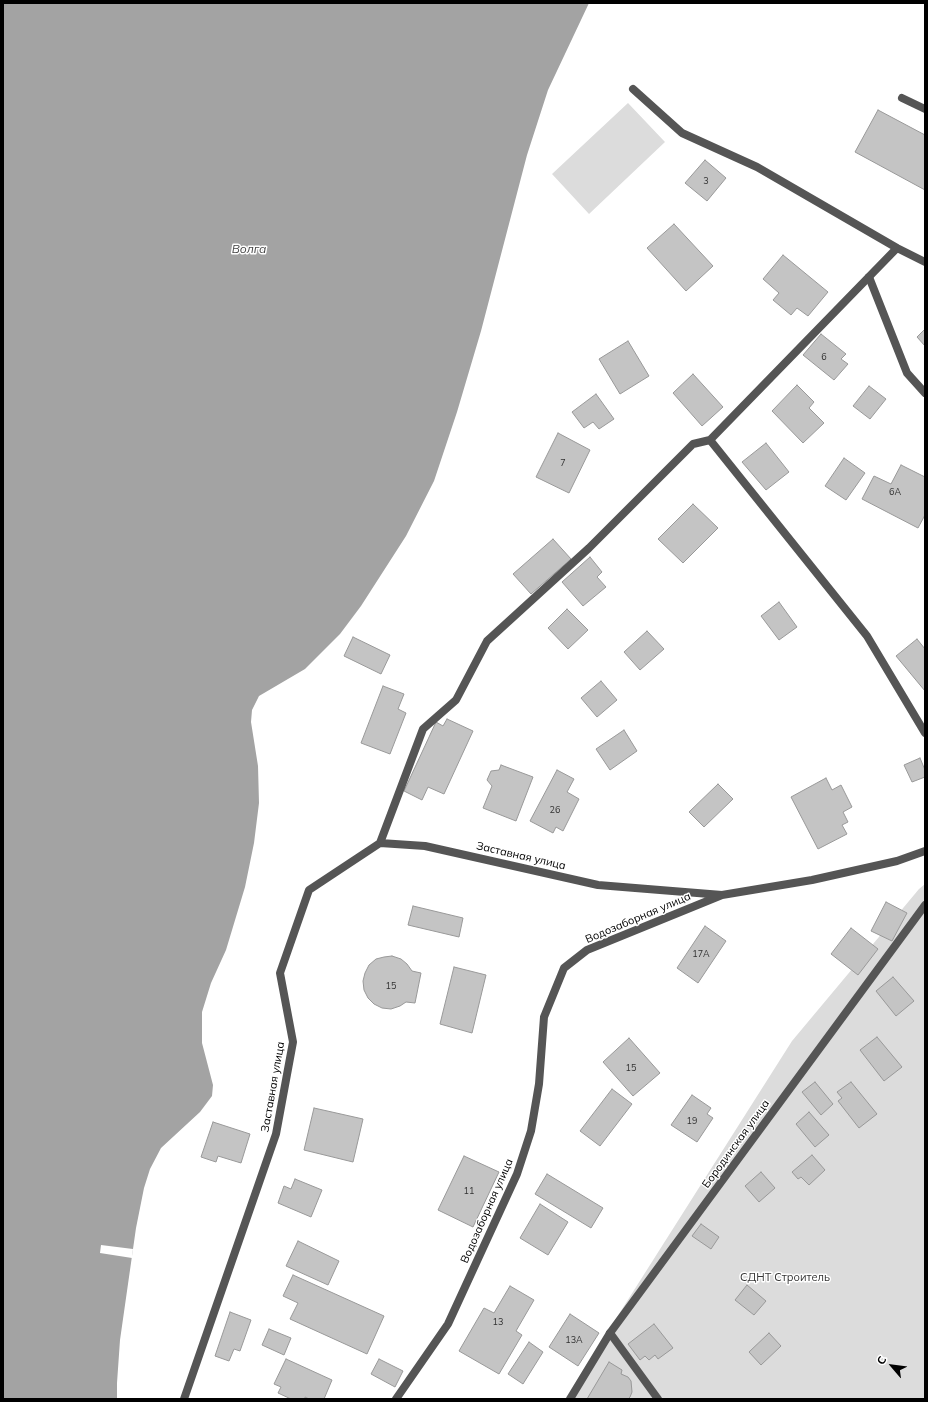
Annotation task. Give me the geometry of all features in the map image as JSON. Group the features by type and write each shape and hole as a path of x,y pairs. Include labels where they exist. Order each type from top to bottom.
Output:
{"street":[{"path":"633,89 682,133 757,167 897,248 925,262"},
{"path":"902,98 925,109"},
{"path":"380,843 423,729 456,700 487,641 590,548 693,444 710,440 897,248"},
{"path":"869,277 907,373 925,393"},
{"path":"710,440 867,636 925,733"},
{"name":"Заставная улица","path":"184,1399 276,1134 293,1042 280,973 310,890 380,843 425,846 598,885 722,895"},
{"name":"Водозаборная улица","path":"396,1399 448,1324 517,1174 531,1131 539,1084 544,1017 564,968 587,950 722,895 812,880 898,861 925,851"},
{"name":"Бородинская улица","path":"570,1399 610,1333 925,906"},
{"path":"610,1333 658,1399"}],"green space":[{"path":"628,103 665,142 589,214 552,174"},
{"name":"СДНТ Строитель","path":"925,884 925,1399 565,1399 792,1041 919,889"}],"water":[{"name":"Волга","path":"3,3 589,3 548,90 527,155 481,331 457,412 434,481 406,536 361,606 340,634 305,669 259,696 252,710 251,722 258,766 259,803 254,843 245,887 226,950 211,983 202,1012 202,1043 213,1085 212,1096 200,1112 161,1148 150,1169 144,1188 136,1228 120,1340 117,1399 3,1399"}],"pier":[{"path":"101,1245 133,1249 132,1258 100,1253"}],"building":[{"path":"878,110 925,135 925,190 855,152"},
{"path":"705,160 726,178 707,201 685,183"},
{"path":"674,224 713,266 686,291 647,248"},
{"path":"783,255 828,292 808,316 797,308 791,315 773,300 779,293 763,279"},
{"path":"925,329 925,346 917,337"},
{"path":"821,334 846,354 841,359 848,364 834,380 803,355"},
{"path":"628,341 649,376 620,394 599,359"},
{"path":"693,374 723,407 702,426 673,393"},
{"path":"797,385 814,402 809,408 824,423 803,443 772,411"},
{"path":"869,386 886,399 870,419 853,406"},
{"path":"596,394 614,419 599,429 593,422 584,428 572,412"},
{"path":"558,433 590,450 569,493 536,477"},
{"path":"766,443 789,472 766,490 742,462"},
{"path":"844,458 865,473 846,500 825,486"},
{"path":"901,465 925,477 925,515 918,528 862,499 874,476 891,484"},
{"path":"693,504 718,528 683,563 658,539"},
{"path":"553,539 571,559 531,594 513,574"},
{"path":"590,557 602,572 597,577 606,587 583,606 562,582"},
{"path":"779,602 797,627 779,640 761,616"},
{"path":"567,609 588,630 568,649 548,628"},
{"path":"647,631 664,649 640,670 624,652"},
{"path":"353,637 390,655 381,674 344,656"},
{"path":"917,639 925,649 925,691 896,656"},
{"path":"601,681 617,700 597,717 581,698"},
{"path":"383,686 404,694 398,709 406,713 390,754 361,743"},
{"path":"447,719 473,731 444,794 428,787 422,800 404,791 436,722 443,726"},
{"path":"624,730 637,751 610,770 596,749"},
{"path":"920,758 925,770 925,777 912,782 904,765"},
{"path":"501,765 533,777 516,821 483,808 492,786 487,780 491,771 499,770"},
{"path":"557,770 574,779 567,792 579,799 563,831 556,827 553,833 530,821"},
{"path":"826,778 832,790 841,785 852,807 843,812 848,822 842,825 847,834 818,849 791,797"},
{"path":"718,784 733,799 704,827 689,812"},
{"path":"886,902 907,913 892,941 871,931"},
{"path":"413,906 463,918 459,937 408,925"},
{"path":"705,926 726,941 698,983 677,968"},
{"path":"851,928 878,949 858,975 831,954"},
{"path":"392,956 401,959 412,971 421,973 415,1003 406,1002 391,1009 382,1008 374,1004 368,998 364,990 363,981 369,965 376,959"},
{"path":"454,967 486,975 472,1033 440,1024"},
{"path":"893,977 914,1001 896,1016 876,991"},
{"path":"877,1037 902,1067 884,1081 860,1050"},
{"path":"629,1038 660,1073 633,1096 603,1062"},
{"path":"815,1082 833,1104 821,1115 802,1092"},
{"path":"851,1082 877,1114 859,1128 838,1101 842,1098 837,1092"},
{"path":"612,1089 632,1104 600,1146 580,1131"},
{"path":"692,1095 711,1108 707,1114 713,1118 697,1142 671,1125"},
{"path":"314,1108 363,1119 353,1162 304,1150"},
{"path":"809,1112 829,1135 815,1147 796,1124"},
{"path":"213,1122 250,1134 241,1163 218,1156 216,1162 201,1157"},
{"path":"812,1155 825,1170 809,1185 801,1177 798,1179 792,1172"},
{"path":"464,1156 499,1172 473,1227 438,1210"},
{"path":"761,1172 775,1188 759,1202 745,1186"},
{"path":"547,1174 603,1208 591,1228 535,1194"},
{"path":"295,1179 322,1190 311,1217 278,1203 284,1186 291,1189"},
{"path":"540,1204 568,1222 548,1255 520,1238"},
{"path":"701,1224 719,1237 711,1249 692,1236"},
{"path":"298,1241 339,1261 328,1285 286,1266"},
{"path":"293,1275 384,1316 367,1354 290,1319 298,1303 283,1296"},
{"path":"747,1285 766,1301 754,1315 735,1300"},
{"path":"510,1286 534,1300 516,1331 522,1335 499,1374 459,1351 484,1308 494,1313"},
{"path":"230,1312 251,1320 240,1351 234,1349 229,1361 215,1356"},
{"path":"570,1314 599,1333 578,1366 549,1347"},
{"path":"654,1324 673,1348 658,1359 655,1355 649,1360 645,1356 640,1360 628,1344"},
{"path":"269,1329 291,1338 284,1355 262,1345"},
{"path":"769,1333 781,1346 761,1365 749,1352"},
{"path":"529,1342 543,1352 523,1384 508,1374"},
{"path":"286,1359 332,1380 324,1399 309,1399 305,1397 305,1399 291,1399 278,1393 281,1387 274,1384"},
{"path":"379,1359 403,1371 395,1387 371,1374"},
{"path":"609,1362 622,1370 621,1374 628,1377 631,1381 632,1392 630,1397 628,1399 587,1399"}]}
